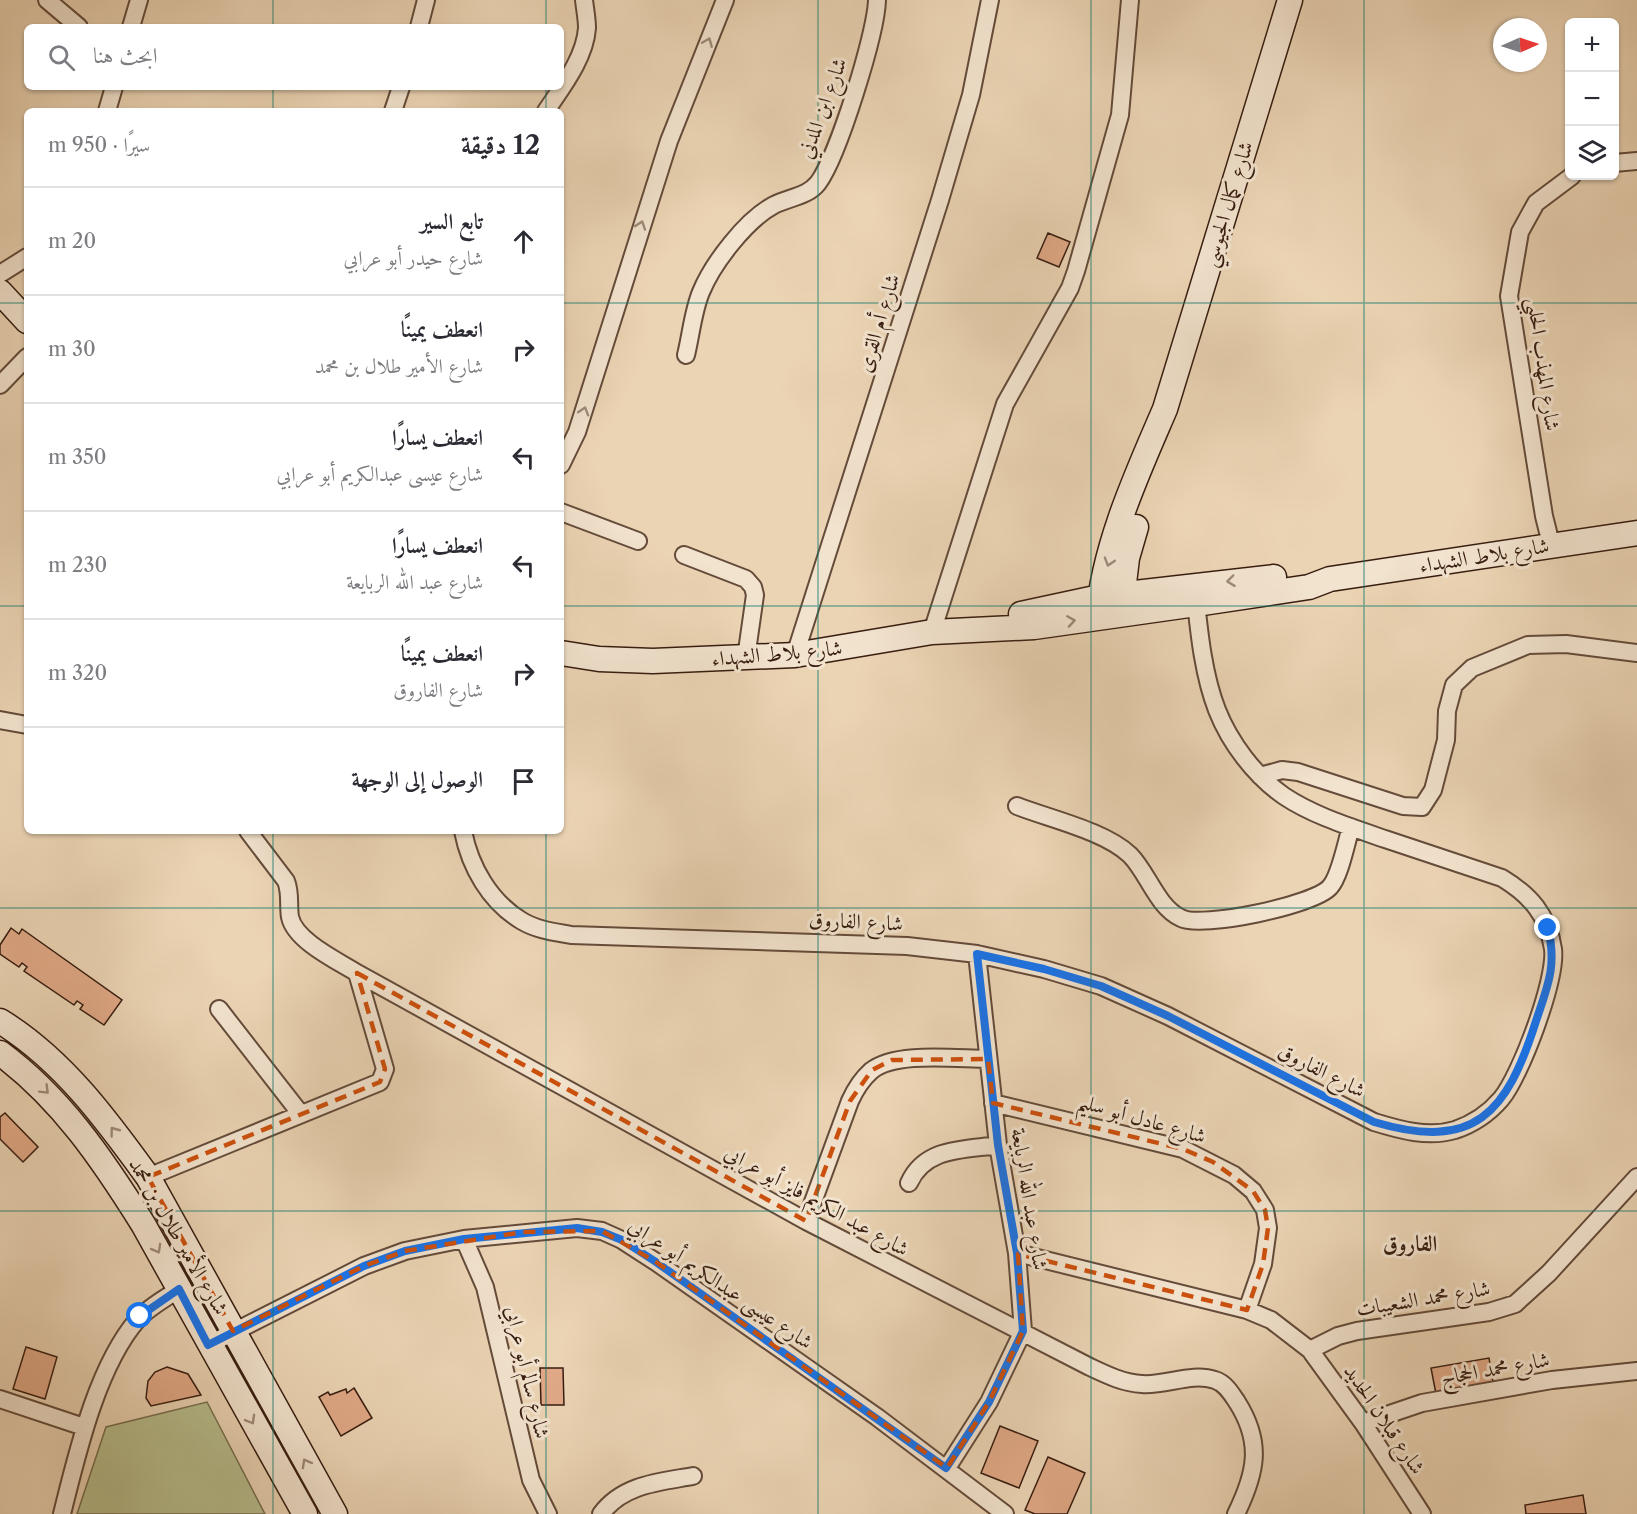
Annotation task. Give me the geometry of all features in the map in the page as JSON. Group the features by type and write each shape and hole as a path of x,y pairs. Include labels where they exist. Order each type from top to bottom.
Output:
{"street":[{"path":"46,0 75,24"},
{"path":"132,24 139,0"},
{"path":"420,24 426,0"},
{"path":"564,86 584,44 587,27 584,0"},
{"path":"564,459 577,432 669,141 724,0"},
{"name":"شارع ابن المدني","path":"686,355 701,292 736,237 774,205 805,194 818,183 836,147 868,48 877,0"},
{"name":"شارع أم القرى","path":"795,655 968,105 990,0"},
{"path":"932,632 1005,404 1070,288 1076,271 1120,115 1130,0"},
{"name":"شارع كمال الجيوسي","path":"1110,605 1138,471 1165,408 1290,0"},
{"path":"108,108 113,90"},
{"path":"394,108 400,90"},
{"path":"548,108 561,90"},
{"path":"1619,163 1637,161"},
{"name":"شارع المهذب الحلبي","path":"1551,544 1544,516 1509,296 1520,232 1536,202 1566,180"},
{"path":"0,274 24,259"},
{"path":"0,292 24,318"},
{"path":"0,385 24,360"},
{"path":"564,513 638,541"},
{"name":"شارع بلاط الشهداء","path":"564,653 653,662 795,655 932,632 992,627 1029,612 1196,595 1278,577 1313,575 1330,579 1551,544 1637,533"},
{"path":"684,555 747,579 753,587 756,595 746,658"},
{"name":"شارع الفاروق","path":"464,834 467,850 480,878 503,906 524,922 548,930 571,935 907,946 977,954 1044,969 1101,986 1168,1016 1374,1122 1407,1132 1430,1133 1454,1130 1479,1119 1500,1101 1513,1082 1553,971 1553,950 1548,928 1538,906 1523,890 1502,878 1351,827 1284,796 1260,777 1235,743 1217,710 1205,665 1196,595"},
{"path":"1260,777 1282,770 1298,772 1403,806 1422,807 1429,799 1446,740 1447,711 1454,686 1472,668 1528,645 1566,644 1637,653"},
{"path":"0,720 24,725"},
{"path":"1017,807 1109,840 1128,853 1144,871 1159,897 1173,914 1191,921 1222,919 1279,907 1325,891 1334,882 1351,827"},
{"name":"شارع عبد الكريم فايز أبو عرابي","path":"250,834 286,881 290,890 291,919 301,936 357,973 806,1221 911,1277 1116,1379 1143,1384 1195,1378 1220,1382 1229,1390 1243,1413 1255,1456 1253,1473 1236,1514"},
{"name":"شارع عبد الله الربايعة","path":"946,1468 989,1402 1023,1331 1017,1253 998,1145 977,954"},
{"path":"148,1177 380,1082 385,1069 357,973"},
{"path":"219,1009 300,1113"},
{"name":"شارع الأمير طلال بن محمد","path":"0,1021 69,1077 111,1126 148,1177 334,1514"},
{"name":"شارع الأمير طلال بن محمد","path":"0,1053 48,1093 88,1141 143,1224 208,1345 305,1514"},
{"path":"806,1221 849,1101 856,1088 872,1070 892,1060 988,1059"},
{"name":"شارع عادل أبو سليم","path":"993,1103 1183,1149 1234,1175 1253,1191 1265,1210 1268,1228 1263,1264 1247,1310"},
{"path":"909,1183 915,1168 927,1160 946,1152 998,1145"},
{"name":"شارع محمد الشعيبات","path":"1310,1350 1338,1336 1357,1331 1489,1312 1515,1304 1549,1273 1637,1177"},
{"name":"شارع عيسى عبدالكريم أبو عرابي","path":"208,1345 364,1266 405,1251 464,1239 577,1228 602,1232 622,1240 877,1417 1005,1514"},
{"name":"شارع سالم أبو عرابي","path":"464,1239 488,1299 531,1480 548,1514"},
{"path":"1017,1253 1247,1310 1271,1320 1310,1350"},
{"path":"62,1514 84,1428 122,1339 140,1316 179,1289"},
{"name":"شارع قبلان الحديد","path":"1310,1350 1363,1423 1422,1514"},
{"name":"شارع محمد الحجاج","path":"1363,1423 1422,1403 1552,1380 1637,1371"},
{"path":"0,1399 84,1428"},
{"path":"601,1514 623,1494 641,1485 693,1476"}],"highlighted area":[{"path":"357,973 806,1221 850,1101 872,1070 892,1060 988,1059 993,1103 1183,1149 1213,1162 1253,1191 1265,1210 1268,1228 1263,1264 1247,1310 1018,1254 1023,1331 989,1402 947,1468 656,1262 602,1231 523,1232 405,1251 364,1266 233,1331 148,1177 380,1082 385,1069"}],"green space":[{"path":"207,1402 265,1514 77,1514 106,1427"}],"building":[{"path":"1048,233 1070,242 1059,267 1037,258"},
{"path":"11,928 19,934 22,929 122,1000 104,1025 80,1009 83,1005 77,1001 74,1005 24,971 27,967 22,963 19,967 0,954 0,945"},
{"path":"5,1113 38,1147 23,1162 0,1139 0,1117"},
{"path":"26,1347 57,1357 45,1399 13,1389"},
{"path":"1489,1358 1494,1388 1437,1399 1431,1368"},
{"path":"167,1367 188,1374 201,1395 151,1406 146,1398 148,1381 155,1372"},
{"path":"540,1368 563,1368 564,1405 541,1405"},
{"path":"354,1388 372,1418 341,1436 319,1397 328,1392 330,1395 346,1389 347,1393"},
{"path":"1000,1426 1038,1441 1019,1488 981,1473"},
{"path":"1048,1457 1085,1473 1067,1514 1035,1514 1025,1510"},
{"path":"1583,1495 1586,1514 1526,1514 1525,1505"}],"district":[{"name":"الفاروق","path":"1410,1243"}],"route":[{"path":"140,1316 179,1289 208,1345 364,1266 405,1251 464,1239 523,1232 577,1228 602,1232 622,1240 656,1262 946,1468 989,1402 1023,1331 1020,1316 1017,1253 998,1145 977,954 1044,969 1101,986 1168,1016 1374,1122 1407,1132 1430,1133 1454,1130 1479,1119 1500,1101 1513,1082 1532,1035 1553,971 1553,950 1548,928"}]}
